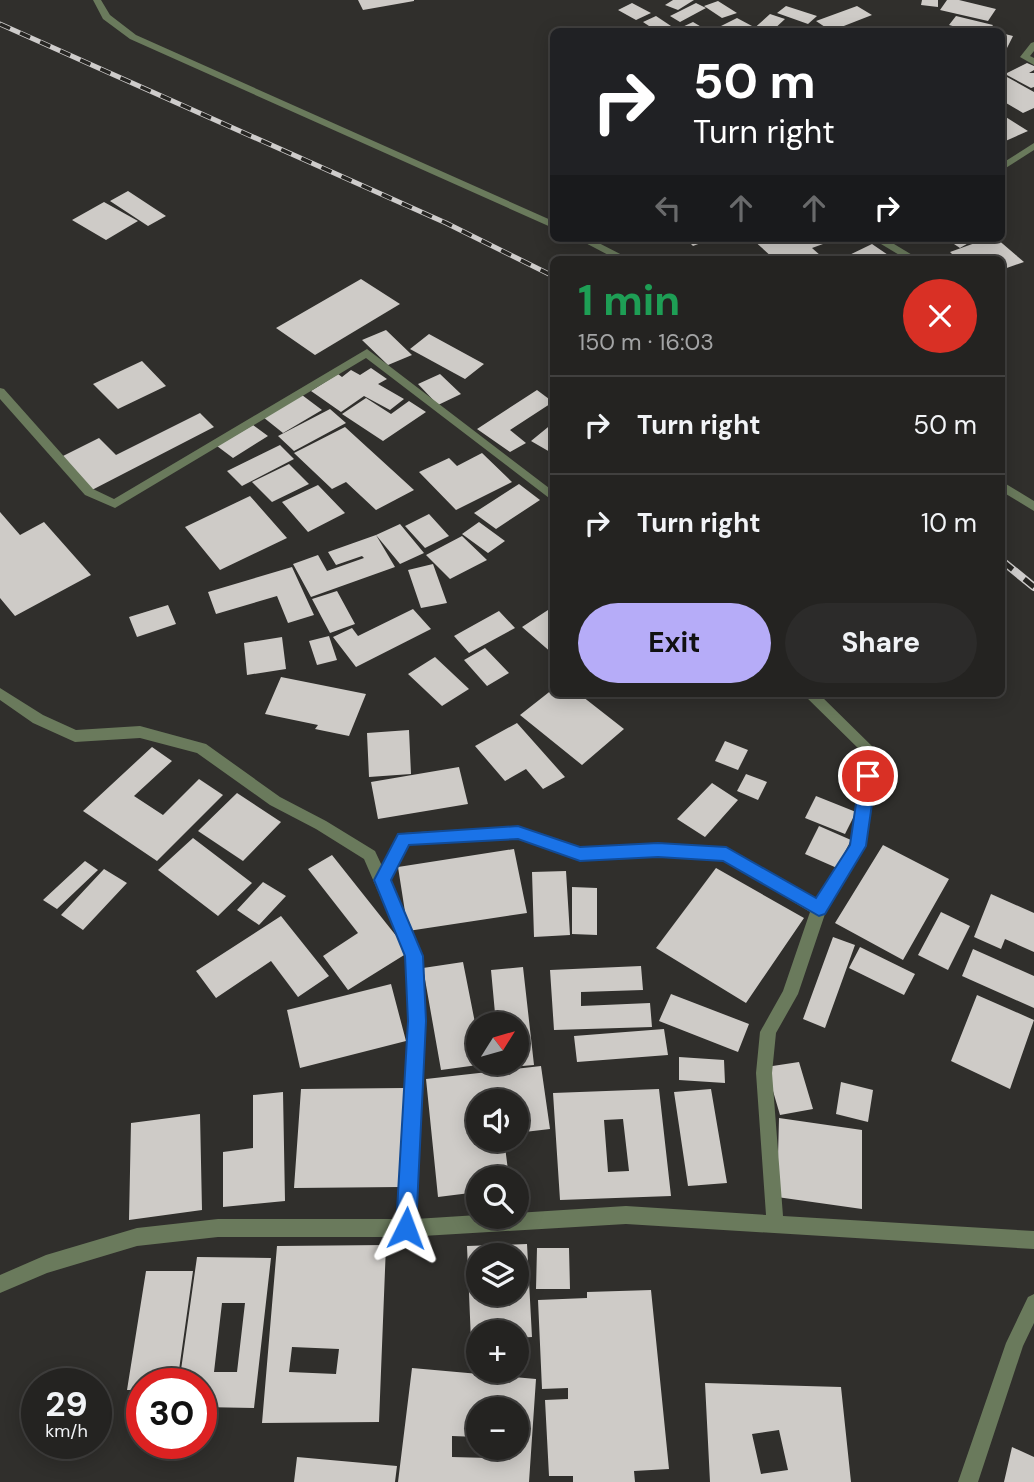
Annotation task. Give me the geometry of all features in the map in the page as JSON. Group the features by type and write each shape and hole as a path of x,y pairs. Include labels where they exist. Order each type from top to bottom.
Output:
{"street":[{"path":"97,0 106,17 133,37 550,224"},
{"path":"1034,45 1025,57 1034,62"},
{"path":"1005,164 1034,146"},
{"path":"589,242 619,256"},
{"path":"883,242 909,256"},
{"path":"0,392 89,492 115,503 367,353 550,495"},
{"path":"1005,488 1034,507"},
{"path":"0,693 38,719 75,736 139,732 201,748 275,802 321,825 370,855 414,956 417,1021 406,1228"},
{"path":"775,1225 764,1073 768,1032 790,994 819,909 858,846 871,752 813,697"},
{"path":"382,880 404,839 518,832 580,854 658,850 726,854 819,909"},
{"path":"0,1284 46,1264 137,1237 218,1228 406,1228 626,1215 1034,1240"},
{"path":"968,1482 1014,1343 1034,1303"}],"building":[{"path":"358,0 414,0 414,1 363,10"},
{"path":"673,0 694,0 678,10 665,5"},
{"path":"922,0 938,0 938,7 921,5"},
{"path":"947,0 959,0 996,9 988,21 940,10"},
{"path":"718,1 737,13 722,18 704,6"},
{"path":"632,3 651,13 636,20 618,10"},
{"path":"696,3 706,8 680,22 670,16"},
{"path":"786,6 817,16 808,24 777,13"},
{"path":"857,6 872,15 839,28 826,28 816,21"},
{"path":"770,14 785,19 775,28 754,28"},
{"path":"656,16 674,28 652,28 643,22"},
{"path":"956,16 993,25 991,28 960,28 949,25"},
{"path":"737,18 752,26 748,28 717,28"},
{"path":"693,22 703,28 680,28"},
{"path":"1005,34 1013,36 1005,50"},
{"path":"1027,63 1034,66 1034,70 1029,73 1034,73 1034,87 1031,88 1005,74"},
{"path":"1005,78 1034,92 1034,108 1023,113 1005,102"},
{"path":"1005,117 1028,131 1005,141"},
{"path":"128,191 166,216 148,226 110,201"},
{"path":"104,202 138,221 106,240 72,220"},
{"path":"755,242 828,242 812,248 821,256 771,256"},
{"path":"951,242 970,242 960,248"},
{"path":"978,242 1001,242 1024,262 1005,269 1005,256 954,256 950,252"},
{"path":"872,244 890,256 847,256"},
{"path":"361,279 400,304 315,355 276,328"},
{"path":"386,330 412,355 388,365 362,340"},
{"path":"429,334 484,364 465,379 410,349"},
{"path":"142,361 166,386 118,409 93,384"},
{"path":"371,368 387,379 378,384 404,399 390,410 364,396 341,412 311,391 338,374 342,377 351,370 360,375"},
{"path":"440,374 461,394 438,405 418,384"},
{"path":"537,390 550,400 550,404 510,430 526,443 510,452 477,429"},
{"path":"302,395 322,410 283,433 263,417"},
{"path":"366,398 391,414 409,401 426,412 383,441 342,414"},
{"path":"330,409 346,423 294,451 278,436"},
{"path":"200,413 214,427 90,491 59,458 99,438 116,455"},
{"path":"253,425 268,436 233,458 217,446"},
{"path":"550,425 550,452 531,441"},
{"path":"345,427 414,490 376,510 346,482 332,489 294,453"},
{"path":"280,445 294,459 242,486 227,471"},
{"path":"482,453 512,482 456,510 419,472 449,458 457,466"},
{"path":"289,464 309,484 272,502 252,482"},
{"path":"519,484 540,500 496,529 474,513"},
{"path":"318,485 345,513 308,532 282,502"},
{"path":"250,496 287,538 220,570 185,527"},
{"path":"0,512 20,535 44,522 91,575 15,616 0,598"},
{"path":"429,514 449,536 425,548 405,526"},
{"path":"479,522 505,541 488,553 462,534"},
{"path":"400,524 424,553 400,564 376,535"},
{"path":"376,535 395,567 311,597 293,564 318,555 327,571 364,558 362,556 336,565 328,552"},
{"path":"462,536 487,560 450,579 426,555"},
{"path":"433,564 447,603 421,608 408,570"},
{"path":"292,567 314,615 288,623 277,596 216,614 208,592"},
{"path":"337,591 355,624 330,633 312,599"},
{"path":"168,605 176,624 137,637 129,617"},
{"path":"413,609 431,629 356,667 333,637 352,628 358,636"},
{"path":"548,610 550,612 550,651 522,627"},
{"path":"499,611 515,628 469,653 454,636"},
{"path":"329,636 337,660 317,665 309,641"},
{"path":"282,637 286,669 247,675 244,643"},
{"path":"485,648 509,673 487,686 464,660"},
{"path":"435,657 469,689 442,706 408,674"},
{"path":"281,677 366,694 349,736 315,729 318,725 265,714"},
{"path":"550,691 550,697 583,697 624,729 582,765 520,715"},
{"path":"517,723 565,777 543,789 526,769 505,781 475,746"},
{"path":"409,730 411,774 369,777 367,733"},
{"path":"725,741 748,750 738,770 715,761"},
{"path":"152,747 172,761 134,796 163,815 199,779 223,795 157,861 83,811"},
{"path":"459,767 468,804 378,819 371,782"},
{"path":"746,774 767,782 758,800 737,791"},
{"path":"712,783 738,800 705,837 677,819"},
{"path":"237,793 281,822 243,861 198,831"},
{"path":"816,796 856,812 845,834 805,818"},
{"path":"819,826 851,840 837,868 805,854"},
{"path":"193,838 252,883 218,916 158,870"},
{"path":"883,845 949,879 903,960 835,923"},
{"path":"514,849 527,913 408,931 398,867"},
{"path":"332,855 409,952 348,990 323,956 358,933 308,869"},
{"path":"85,861 98,870 57,909 43,900"},
{"path":"716,868 804,918 746,1003 656,948"},
{"path":"104,869 127,883 83,930 61,915"},
{"path":"566,871 570,935 534,937 532,872"},
{"path":"263,882 286,896 259,925 237,910"},
{"path":"572,887 597,888 597,935 572,934"},
{"path":"991,894 1034,913 1034,952 1005,939 1001,949 974,937"},
{"path":"941,912 970,926 948,970 918,955"},
{"path":"281,916 329,976 298,997 271,961 216,998 196,971"},
{"path":"833,937 855,945 825,1028 803,1019"},
{"path":"860,947 915,974 904,995 849,968"},
{"path":"973,949 1034,976 1034,1008 962,976"},
{"path":"463,962 473,1012 466,1012 466,1067 441,1070 423,968"},
{"path":"641,966 643,990 581,992 581,1006 650,1003 652,1027 554,1030 550,970"},
{"path":"523,967 528,1012 495,1012 491,970"},
{"path":"391,984 406,1041 300,1068 287,1010"},
{"path":"671,994 749,1024 738,1052 659,1021"},
{"path":"977,995 1034,1020 1010,1089 951,1061"},
{"path":"529,1020 534,1065 529,1065"},
{"path":"664,1029 668,1055 577,1062 574,1036"},
{"path":"679,1057 724,1060 725,1083 679,1080"},
{"path":"799,1062 813,1109 780,1115 766,1067"},
{"path":"541,1066 550,1129 529,1131 529,1089 466,1089 466,1152 506,1152 507,1166 466,1166 466,1194 438,1197 426,1079 466,1074 529,1075 529,1067"},
{"path":"841,1082 873,1090 868,1122 836,1114"},
{"path":"404,1088 401,1187 294,1188 301,1089"},
{"path":"659,1089 671,1196 560,1200 553,1093","holes":["623,1119 629,1171 608,1172 604,1120"]},
{"path":"711,1089 727,1183 688,1186 674,1092"},
{"path":"283,1092 285,1201 223,1207 223,1152 253,1148 253,1095"},
{"path":"200,1114 202,1210 129,1220 131,1123"},
{"path":"779,1118 862,1130 862,1209 777,1197"},
{"path":"386,1245 379,1422 262,1423 277,1246","holes":["292,1347 339,1349 336,1374 289,1372"]},
{"path":"537,1248 569,1248 570,1289 536,1289"},
{"path":"197,1257 271,1258 254,1408 217,1407 217,1372 237,1372 245,1303 222,1303 214,1368 181,1368"},
{"path":"146,1271 193,1271 179,1368 131,1368"},
{"path":"529,1281 532,1337 529,1337 529,1320 470,1320 470,1306 529,1306"},
{"path":"651,1290 669,1469 634,1471 635,1482 573,1482 573,1476 549,1476 545,1400 568,1399 568,1388 542,1389 538,1300 587,1298 587,1292"},
{"path":"412,1368 466,1373 466,1383 529,1383 529,1378 536,1379 529,1482 398,1482"},
{"path":"705,1383 841,1387 851,1482 710,1482","holes":["779,1430 788,1470 761,1474 752,1434"]},
{"path":"1012,1447 1034,1457 1034,1482 1004,1482"},
{"path":"297,1457 397,1466 395,1482 294,1482"}],"railway":[{"path":"0,24 446,223 550,275"},
{"path":"1005,563 1034,587"}],"route":[{"path":"406,1228 417,1021 414,956 382,880 404,839 459,838 518,832 580,854 658,850 726,854 819,909 858,846 868,776"}]}
